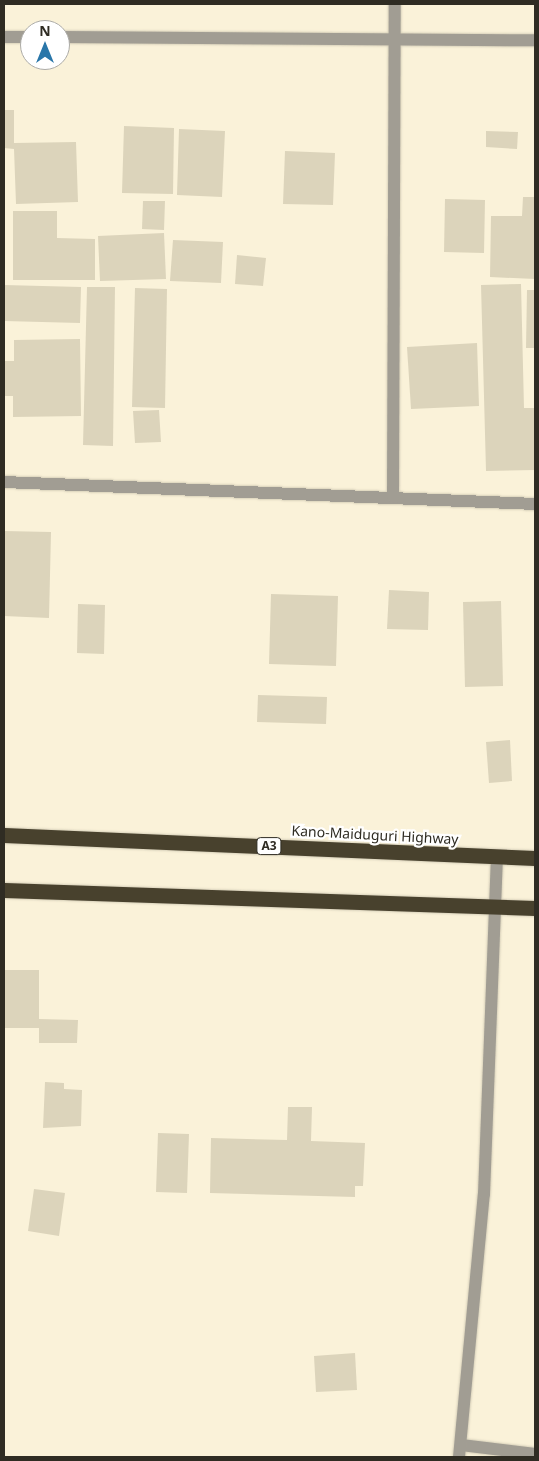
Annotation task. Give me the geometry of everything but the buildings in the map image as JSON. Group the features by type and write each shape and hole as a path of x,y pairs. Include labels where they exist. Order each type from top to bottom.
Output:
{"highway":[{"name":"Kano-Maiduguri Highway","path":"4,835 535,858"},
{"path":"4,890 535,908"}],"street":[{"path":"393,497 395,4"},
{"path":"4,37 20,37"},
{"path":"70,37 535,40"},
{"path":"4,482 535,504"},
{"path":"497,856 484,1194 460,1451 535,1454"}]}
